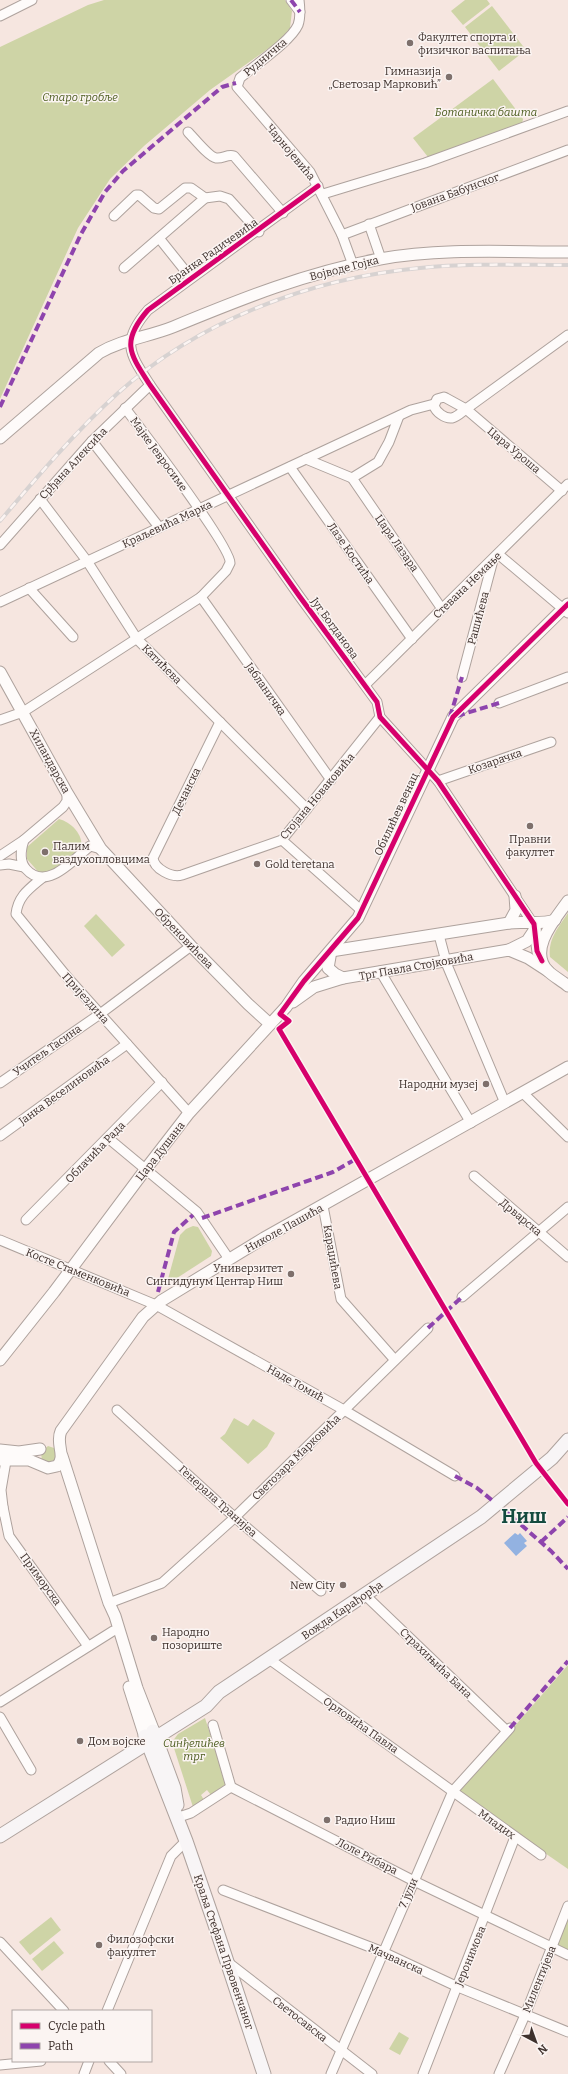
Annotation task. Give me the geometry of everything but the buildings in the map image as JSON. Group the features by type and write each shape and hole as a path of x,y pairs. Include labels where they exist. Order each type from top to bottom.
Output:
{"main road":[{"name":"Вожда Карађорђа","path":"0,1836 52,1802 70,1784 150,1736 206,1706 218,1692 465,1528 493,1508 540,1468 568,1440"},
{"name":"Краља Стефана Првовенчаног","path":"150,1736 174,1788 184,1836"},
{"name":"Краља Стефана Првовенчаног","path":"150,1736 229,1963 264,2074"}],"street":[{"path":"0,16 32,0"},
{"path":"290,0 300,12"},
{"name":"Рудничка","path":"238,90 238,80 292,34 299,21 299,0"},
{"name":"Чарнојевића","path":"238,90 310,172 321,190 342,235 353,265"},
{"name":"Бранка Радичевића","path":"130,340 133,329 148,310 191,278 259,232 283,213 321,190 425,163 568,111"},
{"path":"188,132 212,157 219,158 228,155 234,156 283,213"},
{"name":"Јована Бабунског","path":"342,235 568,150"},
{"path":"114,216 138,195 158,209 185,188 191,188 205,198"},
{"path":"124,268 205,198 220,196 229,198 259,232"},
{"path":"369,224 381,259"},
{"path":"159,238 191,278"},
{"name":"Војводе Гојка","path":"130,340 159,333 254,294 353,265 381,259 433,253 568,252"},
{"path":"434,404 437,412 451,418 466,409 568,335"},
{"path":"0,438 100,353 115,344 130,340"},
{"name":"Југ Богданова","path":"130,340 133,357 150,385 377,702 380,717 438,781 534,925"},
{"name":"Срђана Алексића","path":"0,545 92,441 150,385"},
{"name":"Краљевића Марка","path":"0,602 411,410 434,404 439,398 445,398 466,409"},
{"name":"Мајке Јевросиме","path":"125,408 199,509 231,558 226,571 201,597"},
{"name":"Цара Уроша","path":"466,409 565,488"},
{"path":"306,459 352,478 378,462 390,442 399,416"},
{"path":"92,441 159,528"},
{"name":"Лазе Костића","path":"290,467 412,639"},
{"name":"Цара Лазара","path":"352,478 442,609"},
{"name":"Стевана Немање","path":"365,685 565,488"},
{"name":"Катићева","path":"40,499 88,561 137,639 307,809"},
{"path":"496,557 566,609"},
{"name":"Рашићева","path":"462,677 496,557"},
{"path":"29,588 73,638"},
{"path":"0,720 23,712 201,597"},
{"name":"Јабланичка","path":"201,597 331,780"},
{"name":"Обилићев венац","path":"331,951 356,921 362,911 453,717 566,609"},
{"name":"Хиландарска","path":"0,672 67,793 69,806 91,840 101,849"},
{"path":"499,703 568,677"},
{"name":"Стојана Новаковића","path":"153,860 157,866 171,875 179,876 282,840 380,717"},
{"name":"Дечанска","path":"153,860 220,722"},
{"name":"Козарачка","path":"438,781 552,742"},
{"path":"0,856 69,806"},
{"path":"24,840 21,855 24,867 32,876 42,878 53,876 91,840"},
{"path":"282,840 362,911"},
{"name":"Обреновићева","path":"101,849 191,946 248,1004 270,1024"},
{"path":"0,864 24,867"},
{"name":"Пријездина","path":"42,878 21,896 17,905 16,914 68,978 189,1113"},
{"path":"509,923 516,910 514,896"},
{"path":"545,966 541,945 568,901"},
{"path":"343,978 328,968 331,951 509,923 534,925 555,920"},
{"path":"508,950 527,941 534,925"},
{"path":"534,925 537,951 545,966"},
{"path":"439,935 445,960 505,1103"},
{"name":"Учитељ Тасина","path":"0,1083 100,1014 191,946"},
{"path":"508,950 545,966 568,986"},
{"name":"Трг Павла Стојковића","path":"286,1007 314,987 343,978 508,950"},
{"name":"Цара Душана","path":"0,1360 189,1113 286,1007 304,980 331,951"},
{"path":"380,971 471,1123"},
{"name":"Јанка Веселиновића","path":"0,1136 127,1044"},
{"name":"Николе Пашића","path":"61,1453 58,1441 61,1431 143,1317 156,1305 229,1259 568,1067"},
{"name":"Облачића Рада","path":"26,1220 162,1082"},
{"path":"523,1092 568,1136"},
{"path":"108,1138 202,1217 229,1259"},
{"name":"Дрварска","path":"474,1176 568,1257"},
{"name":"Караџићева","path":"323,1206 341,1299 394,1359"},
{"path":"462,1297 568,1207"},
{"name":"Косте Стаменковића","path":"0,1240 156,1305"},
{"name":"Наде Томић","path":"156,1305 344,1410 455,1476"},
{"name":"Светозара Марковића","path":"109,1603 162,1583 235,1517 394,1359 428,1328"},
{"name":"Генерала Транијеа","path":"116,1410 235,1517 321,1591"},
{"path":"0,1450 18,1452 40,1449 50,1444 61,1453 109,1603 115,1616 150,1736"},
{"path":"40,1449 38,1456 40,1463"},
{"path":"3,1460 29,1460 40,1463 44,1467 53,1467 60,1463 61,1453"},
{"name":"Приморска","path":"3,1460 0,1490 2,1511 9,1536 88,1646"},
{"path":"53,1467 71,1487"},
{"path":"0,1533 9,1536"},
{"name":"Страхињића Бана","path":"366,1595 508,1729"},
{"path":"109,1603 113,1631 150,1736"},
{"path":"0,1702 113,1631"},
{"name":"Орловића Павла","path":"269,1659 453,1791"},
{"path":"0,1717 31,1770"},
{"path":"179,1817 191,1813 231,1786 213,1725"},
{"name":"7. јули","path":"331,2074 453,1791 508,1729"},
{"name":"Лоле Рибара","path":"231,1786 414,1881 568,1955"},
{"name":"Младих","path":"453,1791 541,1855"},
{"path":"108,2010 171,1856 184,1836"},
{"name":"Јеронимова","path":"424,2074 486,1916 515,1837"},
{"name":"Мачванска","path":"223,1890 383,1952 458,1987 568,2032"},
{"name":"Милентијева","path":"499,2074 525,2015 568,1906"},
{"path":"0,1942 63,2010"},
{"name":"Светосавска","path":"229,1963 372,2074"},
{"path":"0,2065 31,2062"},
{"path":"84,2074 89,2062"},
{"path":"110,2062 121,2074"}],"green space":[{"name":"Старо гробље","path":"104,0 285,0 292,11 290,28 279,41 210,90 144,146 110,179 78,228 0,399 0,47 88,5"},
{"path":"465,0 487,0 490,4 463,25 451,11"},
{"path":"492,6 526,50 499,71 465,27"},
{"name":"Ботаничка башта","path":"493,79 523,119 522,124 428,157 413,138"},
{"path":"59,819 68,823 76,830 81,838 81,848 51,873 41,875 27,859 27,847"},
{"path":"568,913 568,972 550,957 550,951 554,934"},
{"path":"96,914 125,945 112,957 84,926"},
{"path":"193,1226 198,1227 212,1251 211,1256 177,1278 168,1279 180,1235 186,1229"},
{"path":"234,1418 248,1426 253,1419 275,1433 267,1447 248,1464 220,1438 225,1434"},
{"path":"48,1446 57,1449 56,1463 42,1462 41,1452"},
{"path":"568,1665 568,1869 457,1792"},
{"name":"Синђелићев трг","path":"205,1718 226,1784 211,1795 207,1790 201,1795 204,1800 193,1807 172,1742 178,1734"},
{"path":"568,1908 568,1951 554,1945"},
{"path":"51,1917 61,1930 30,1955 19,1942"},
{"path":"54,1941 64,1953 42,1971 32,1959"},
{"path":"399,2032 409,2038 400,2055 389,2049"}],"water":[{"path":"515,1533 518,1535 520,1533 527,1541 524,1543 527,1546 516,1556 504,1543"}],"railway":[{"path":"0,521 42,471 118,393 150,367 185,344 221,324 259,307 299,293 339,281 379,273 457,265 568,265"}],"marked path":[{"path":"291,0 300,12"},
{"path":"0,407 81,234 105,192 123,171 222,87 236,83"},
{"path":"450,717 462,677"},
{"path":"457,716 499,703"},
{"path":"202,1218 333,1172 356,1159"},
{"path":"158,1292 174,1232 193,1215"},
{"path":"428,1328 462,1297"},
{"path":"455,1476 477,1488 493,1501"},
{"path":"503,1509 551,1551 568,1569"},
{"path":"541,1542 568,1517"},
{"path":"510,1728 568,1661"}],"cycle path":[{"path":"318,186 148,310 139,321 131,340 133,356 150,385 300,597 377,702 380,717 438,781 534,924 537,951 542,961"},
{"path":"568,604 453,717 358,918 304,981 280,1014 289,1021 279,1029 536,1463 568,1504"}],"place":[{"name":"Факултет спорта и физичког васпитања","path":"410,43"},
{"name":"Гимназија „Светозар Марковић”","path":"449,77"},
{"name":"Правни факултет","path":"530,826"},
{"name":"Палим ваздухопловцима","path":"45,852"},
{"name":"Gold teretana","path":"257,864"},
{"name":"Народни музеј","path":"486,1084"},
{"name":"Универзитет Сингидунум Центар Ниш","path":"291,1274"},
{"name":"New City","path":"343,1585"},
{"name":"Народно позориште","path":"154,1638"},
{"name":"Дом војске","path":"80,1741"},
{"name":"Радио Ниш","path":"327,1820"},
{"name":"Филозофски факултет","path":"99,1945"}],"district":[{"name":"Ниш","path":"524,1516"}]}
